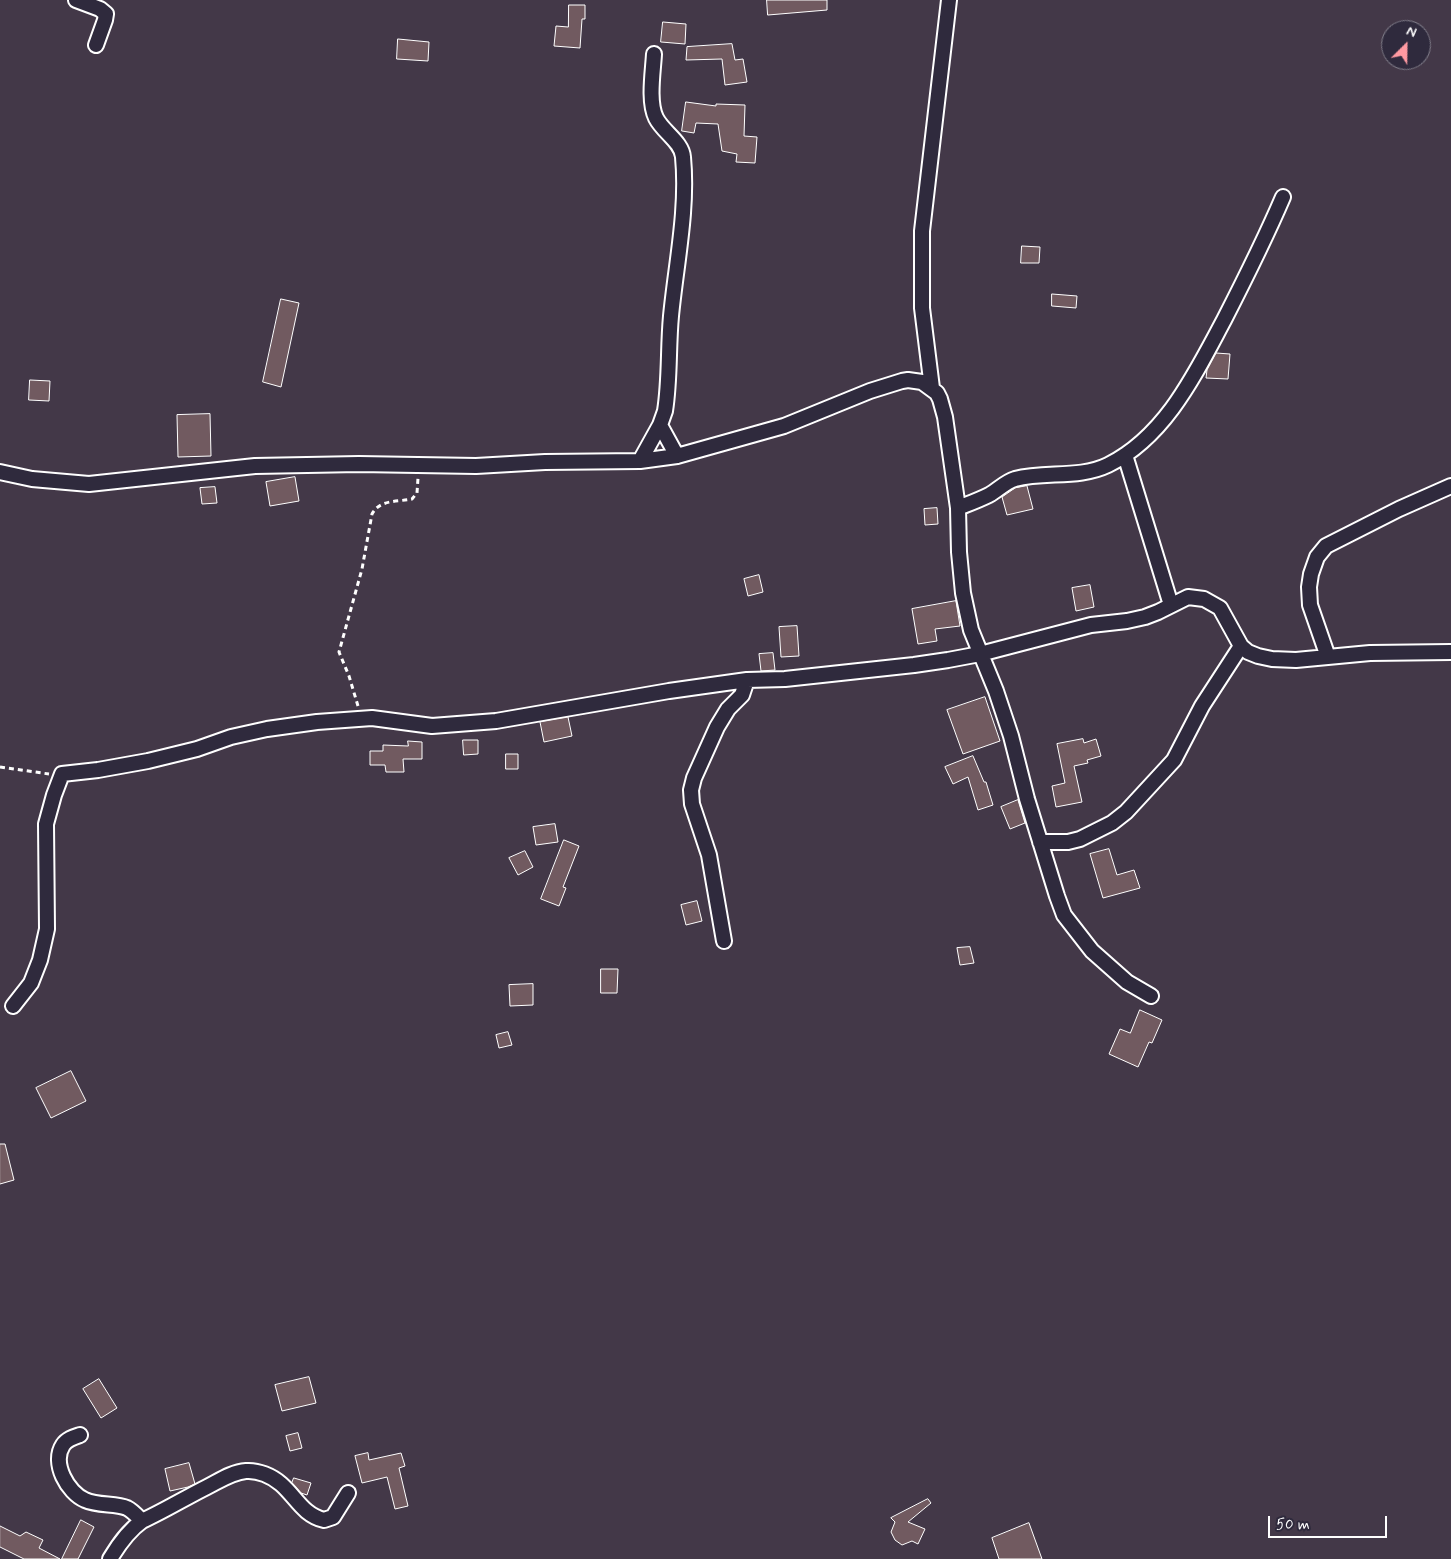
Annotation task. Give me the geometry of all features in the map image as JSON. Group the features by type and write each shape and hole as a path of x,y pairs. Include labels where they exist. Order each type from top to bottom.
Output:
{"street":[{"path":"76,0 100,9 106,14 96,45"},
{"path":"949,0 922,231 922,308 932,388 940,399 945,417 958,508 959,552 971,630 996,691 1011,736 1040,842 1064,914 1074,930 1092,951 1127,982 1150,996"},
{"path":"640,460 660,425 666,402 671,318 683,219 683,154 676,142 664,131 652,106 654,54"},
{"path":"958,508 976,501 1014,480 1092,471 1108,465 1139,445 1178,403 1254,263 1283,197"},
{"path":"0,472 32,479 89,484 255,466 359,464 476,466 544,462 640,460 677,456 784,426 870,391 902,381 914,380 932,388"},
{"path":"660,425 677,456"},
{"path":"1125,455 1171,605"},
{"path":"1328,657 1310,605 1309,587 1317,557 1326,546 1399,509 1451,486"},
{"path":"13,1006 31,983 40,960 47,929 46,824 62,774 148,761 197,749 231,737 267,729 361,718 432,726 496,721 669,690 747,680 785,679 914,665 980,654 1091,625 1145,617 1188,597 1204,599 1215,605 1223,612 1241,646 1253,655 1272,659 1296,660 1370,653 1451,652"},
{"path":"1040,842 1068,842 1080,839 1112,823 1126,812 1174,760 1202,706 1241,646"},
{"path":"724,941 709,855 692,804 691,790 694,778 717,727 728,709 742,695 747,680"},
{"path":"80,1435 66,1442 60,1451 61,1470 71,1490 86,1501 126,1508 142,1521"},
{"path":"110,1559 123,1538 142,1521 226,1477 244,1471 254,1471 273,1478 282,1484 299,1506 310,1514 324,1520 333,1517 348,1493"}],"path":[{"path":"361,718 349,676 339,652 362,569 372,514 380,504 412,499 416,496 418,466"},
{"path":"0,767 41,774 62,774"}],"building":[{"path":"767,0 827,0 827,10 768,15"},
{"path":"569,5 585,5 585,19 582,19 580,48 554,46 556,26 568,27"},
{"path":"663,22 686,24 685,44 661,42"},
{"path":"398,39 429,42 428,61 397,59"},
{"path":"732,44 735,60 743,59 747,82 725,85 722,59 686,60 687,47"},
{"path":"686,102 716,106 716,104 745,105 744,136 757,137 755,163 736,162 737,154 722,151 718,124 696,123 694,133 682,131"},
{"path":"1022,246 1040,247 1039,263 1021,263"},
{"path":"1052,294 1077,296 1076,308 1052,306"},
{"path":"281,299 299,303 281,387 263,382"},
{"path":"1216,353 1230,354 1228,379 1206,378 1207,370"},
{"path":"30,380 50,381 49,401 29,400"},
{"path":"210,414 211,456 178,457 177,415"},
{"path":"295,477 299,501 270,506 266,482"},
{"path":"1027,486 1033,509 1007,515 1002,497 1015,488"},
{"path":"215,487 217,503 202,504 200,488"},
{"path":"937,508 938,524 925,525 924,509"},
{"path":"759,575 763,592 748,596 744,579"},
{"path":"1090,585 1094,607 1076,611 1072,588"},
{"path":"956,601 960,626 935,629 937,641 918,644 912,609"},
{"path":"797,626 799,656 781,657 779,627"},
{"path":"773,653 775,670 761,671 759,654"},
{"path":"985,697 1000,741 963,754 947,710"},
{"path":"568,717 572,736 544,742 540,722"},
{"path":"1083,739 1084,743 1096,739 1101,756 1087,760 1088,763 1074,766 1082,802 1056,807 1052,786 1065,783 1057,744"},
{"path":"463,740 478,740 478,754 464,755"},
{"path":"408,741 422,742 422,759 403,759 404,772 386,772 385,765 370,765 370,751 383,751 383,745 408,746"},
{"path":"506,754 518,754 518,769 506,769"},
{"path":"973,756 984,782 986,782 993,805 978,810 968,777 953,784 945,767"},
{"path":"1018,800 1025,823 1010,829 1001,807"},
{"path":"555,824 558,842 536,845 533,827"},
{"path":"564,840 579,846 563,887 566,888 559,906 541,899"},
{"path":"1109,849 1117,875 1134,870 1140,888 1103,898 1090,854"},
{"path":"525,851 533,867 518,875 509,858"},
{"path":"697,901 702,921 686,925 681,905"},
{"path":"970,947 974,963 960,965 957,948"},
{"path":"601,969 618,969 617,993 601,993"},
{"path":"533,984 533,1005 510,1006 509,985"},
{"path":"1140,1010 1162,1020 1152,1043 1149,1042 1138,1067 1109,1054 1120,1029 1130,1033"},
{"path":"508,1032 512,1045 499,1048 496,1035"},
{"path":"71,1071 86,1101 51,1118 36,1088"},
{"path":"0,1144 5,1144 14,1180 0,1184"},
{"path":"309,1377 316,1403 282,1411 275,1385"},
{"path":"99,1379 117,1408 101,1418 83,1389"},
{"path":"298,1433 302,1448 290,1451 286,1436"},
{"path":"368,1453 369,1460 401,1453 405,1466 399,1468 408,1506 395,1509 387,1477 362,1483 355,1456"},
{"path":"189,1463 195,1484 170,1491 165,1469"},
{"path":"294,1478 311,1483 307,1495 301,1493 292,1483"},
{"path":"928,1499 931,1503 908,1522 925,1529 918,1544 912,1541 902,1545 895,1540 891,1532 895,1522 891,1518"},
{"path":"81,1520 94,1527 78,1559 62,1559"},
{"path":"1029,1523 1042,1559 999,1559 992,1538"},
{"path":"0,1526 20,1536 26,1532 43,1540 39,1548 60,1559 24,1559 0,1547"}]}
